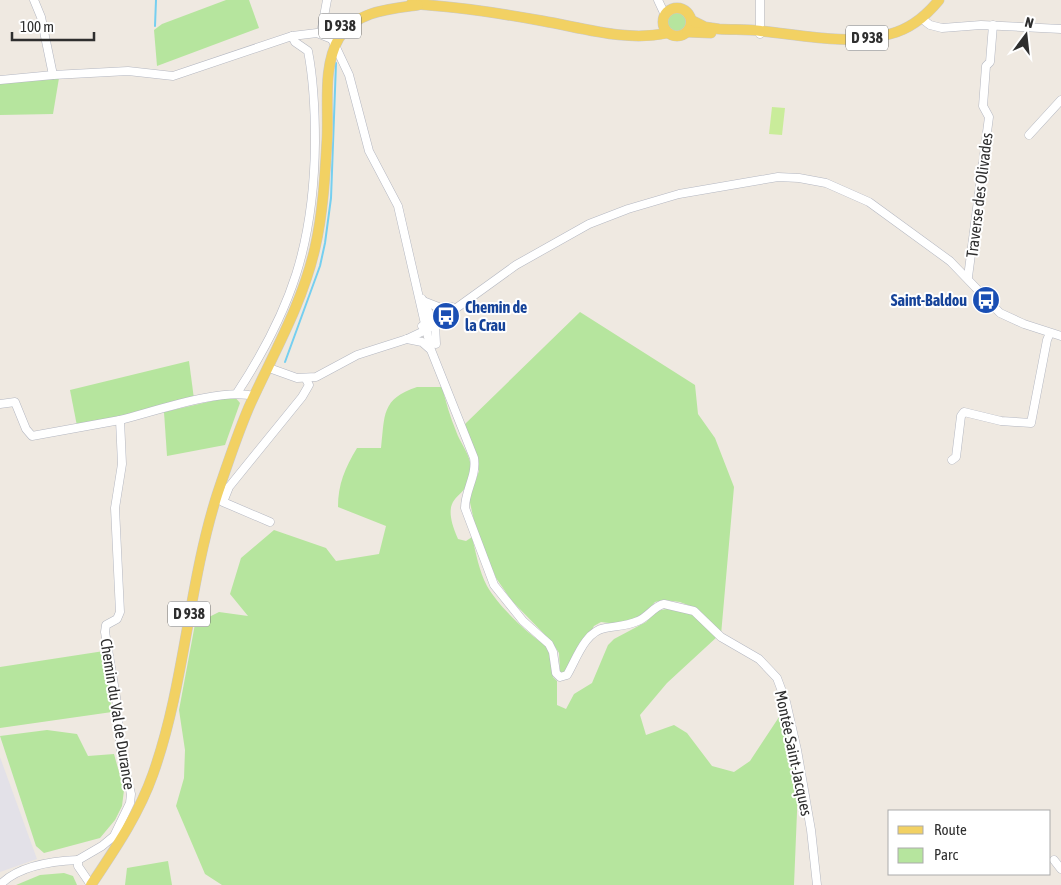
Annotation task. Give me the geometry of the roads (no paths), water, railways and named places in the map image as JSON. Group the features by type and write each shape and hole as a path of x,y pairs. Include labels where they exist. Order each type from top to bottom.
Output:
{"main road":[{"name":"D 938","path":"629,35 652,30 666,15 682,9 688,13 691,20 712,28 843,38 878,37 903,29 922,18 939,0"},
{"name":"D 938","path":"91,885 129,827 148,789 167,725 198,567 210,518 236,440 254,396 293,317 310,269 322,211 326,159 328,86 336,31 349,18 365,10 394,5 418,5 461,7 629,35 649,36 668,33 675,36 687,32 760,32"},
{"name":"D 938","path":"326,159 323,79 325,55 334,42 354,22 366,15 381,10 418,5"},
{"path":"666,15 668,33"},
{"path":"687,32 691,20"}],"street":[{"path":"34,0 41,17 53,75"},
{"path":"321,34 327,0"},
{"path":"760,0 760,32"},
{"path":"660,2 666,15"},
{"path":"922,18 930,25 942,28 993,25 1061,29"},
{"name":"Traverse des Olivades","path":"968,277 989,117 983,106 986,66 990,62 993,25"},
{"path":"0,80 128,71 173,76 292,36 321,34 334,42 349,75 369,151 398,206 422,299 425,327 434,347"},
{"path":"237,393 256,366 284,309 302,257 312,210 314,87 308,51 295,42 292,36"},
{"path":"1029,135 1061,100"},
{"path":"394,342 446,316 461,303 542,249 609,216 691,191 778,177 813,180 854,194 894,218 950,261 968,277 986,300 1000,313 1061,336"},
{"path":"422,299 441,308 452,307"},
{"path":"422,299 434,322 434,347"},
{"path":"434,322 452,307 461,303"},
{"path":"434,347 446,316"},
{"path":"269,368 289,376 306,379 323,374 357,355 407,339 425,327"},
{"path":"952,460 956,457 961,416 964,412 1001,421 1032,423 1047,340 1050,333"},
{"path":"407,339 434,347"},
{"name":"Montée Saint-Jacques","path":"434,347 437,364 456,417 474,458 475,472 466,497 465,508 490,578 508,605 523,622 549,644 558,676 563,678 567,674 594,632 604,628 632,624 645,618 664,604 694,612 721,637 759,659 772,671 784,694 811,830 817,885"},
{"path":"270,522 223,502 229,487 302,398 309,385 306,379"},
{"path":"0,404 15,402 26,429 32,436 120,420 237,393 254,396"},
{"name":"Chemin du Val de Durance","path":"78,860 102,846 114,836 130,804 131,794 121,752 116,697 105,632 106,625 117,619 120,612 115,508 122,464 120,420"},
{"path":"0,885 7,878 24,870 48,863 78,860 78,866 91,885"},
{"path":"1054,860 1061,869"}],"waterway":[{"path":"155,26 156,0"},
{"path":"285,362 320,266 325,243 331,198 336,63"}],"place":[{"name":"Saint-Baldou","path":"986,300"},
{"name":"Chemin de la Crau","path":"446,316"}]}
